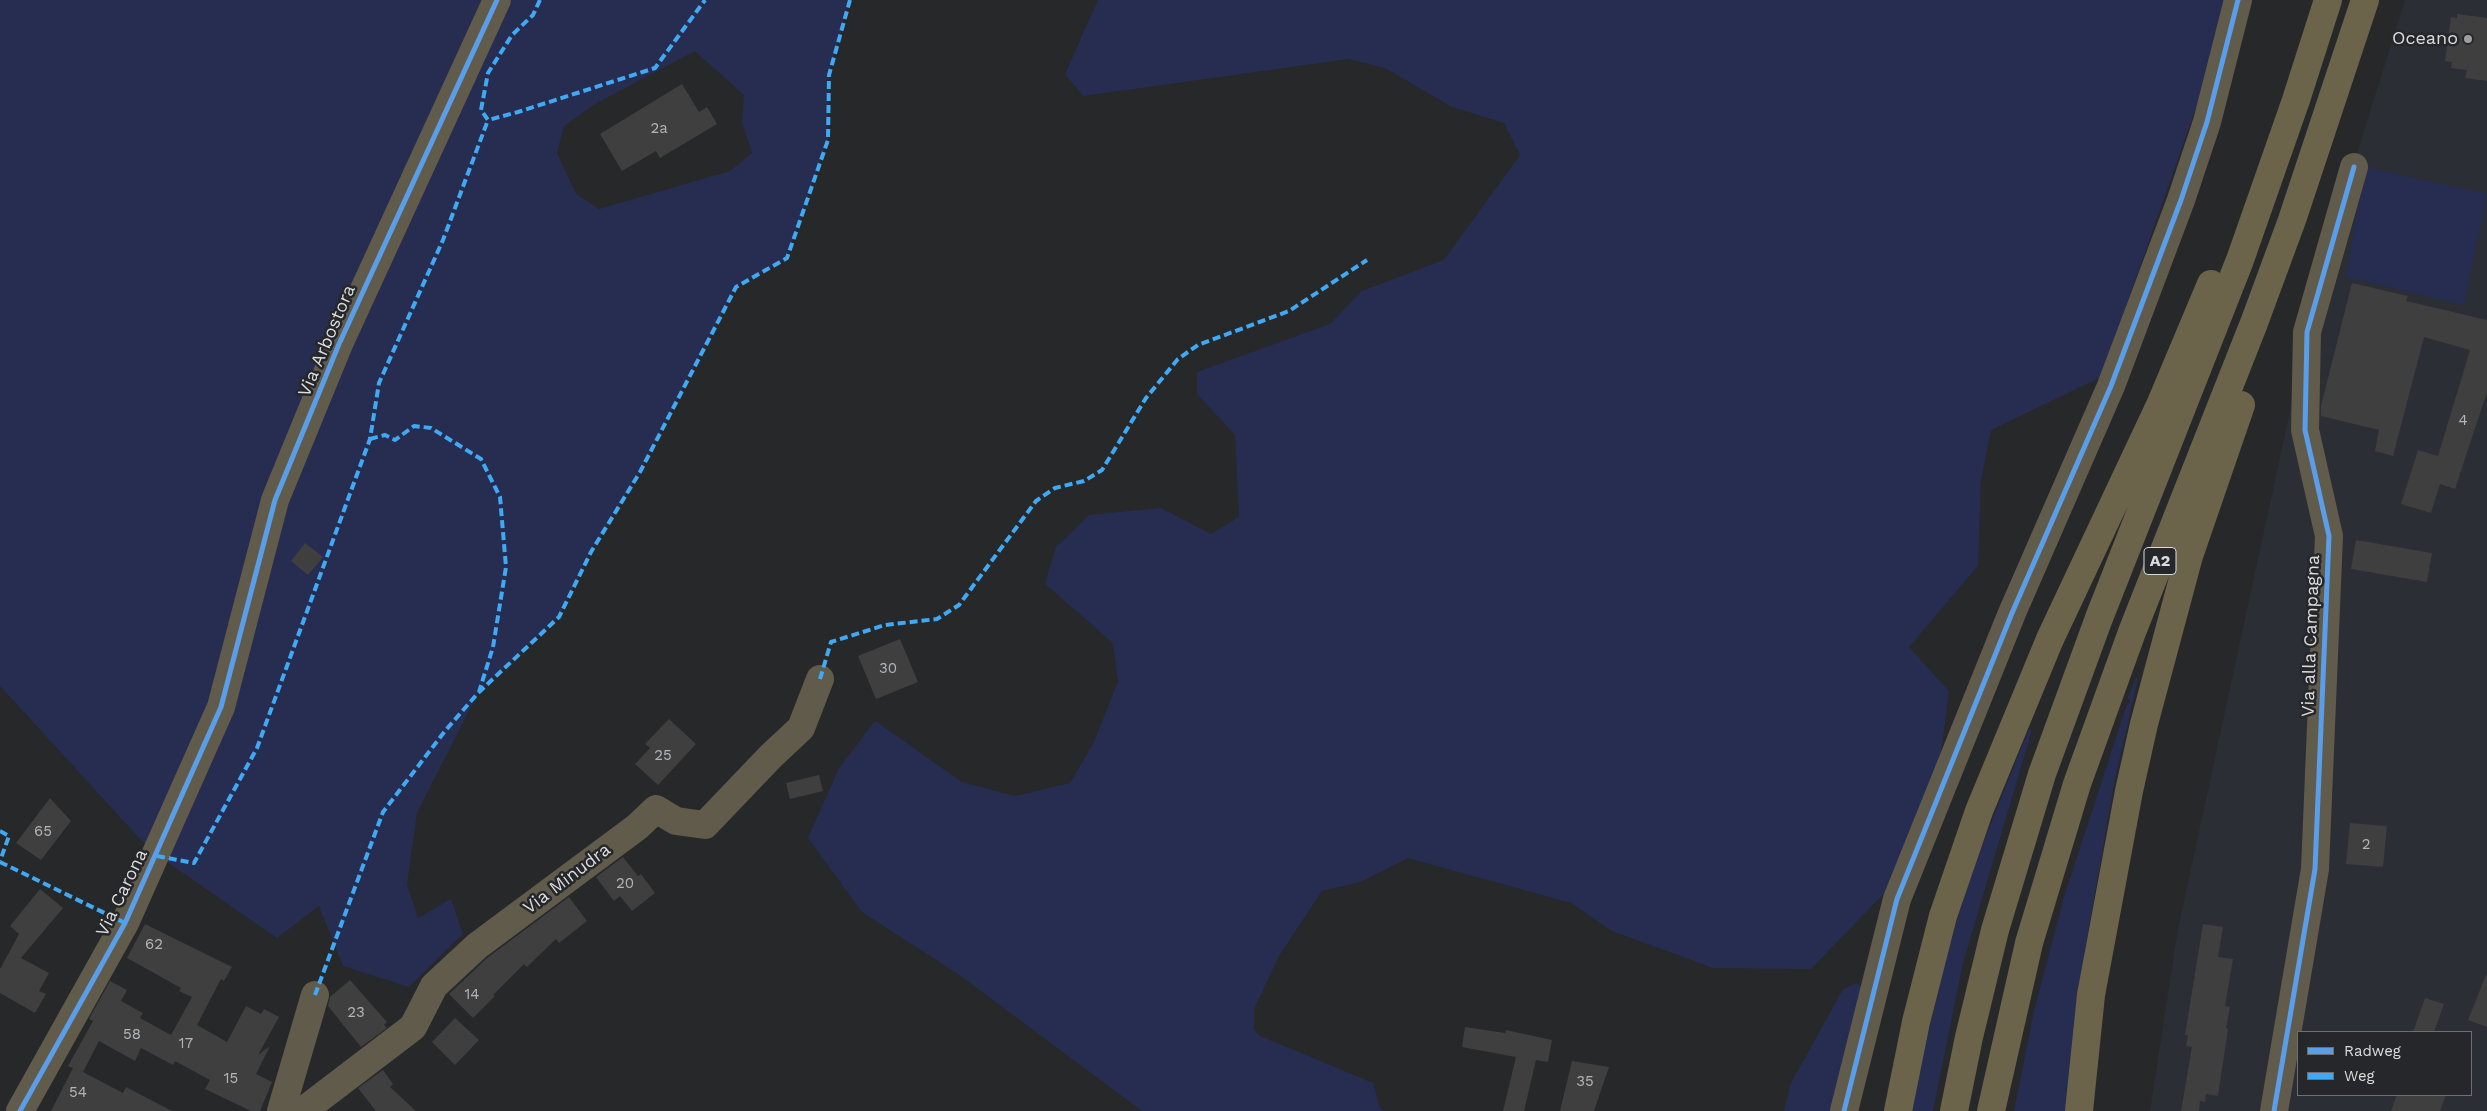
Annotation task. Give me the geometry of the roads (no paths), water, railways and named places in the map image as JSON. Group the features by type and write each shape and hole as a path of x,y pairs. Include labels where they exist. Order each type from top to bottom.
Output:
{"highway":[{"name":"A2","path":"1954,1111 1968,1037 1995,930 2042,774 2102,609 2240,260 2278,155 2328,0"},
{"name":"A2","path":"1991,1111 2029,943 2077,784 2132,632 2254,323 2323,131 2362,10"},
{"path":"2079,1111 2091,995 2129,791 2159,665 2207,501 2298,257 2342,129 2362,10"},
{"path":"1898,1111 1916,1022 1943,916 1986,794 2050,639 2161,403 2208,292 2273,116 2319,27"}],"street":[{"name":"Via Arbostora","path":"221,707 275,500 339,344 497,0"},
{"path":"1844,1111 1897,899 2012,613 2111,386 2181,200 2207,122 2238,0"},
{"name":"Via alla Campagna","path":"2274,1111 2315,869 2329,536 2305,430 2307,332 2354,167"},
{"name":"Via Minudra","path":"302,1111 413,1027 434,986 477,946 637,827 656,809 676,821 705,826 771,756 801,728 820,679"},
{"name":"Via Carona","path":"20,1111 125,923 221,707"},
{"path":"281,1111 315,995"}],"place":[{"name":"Oceano","path":"2468,39"}]}
